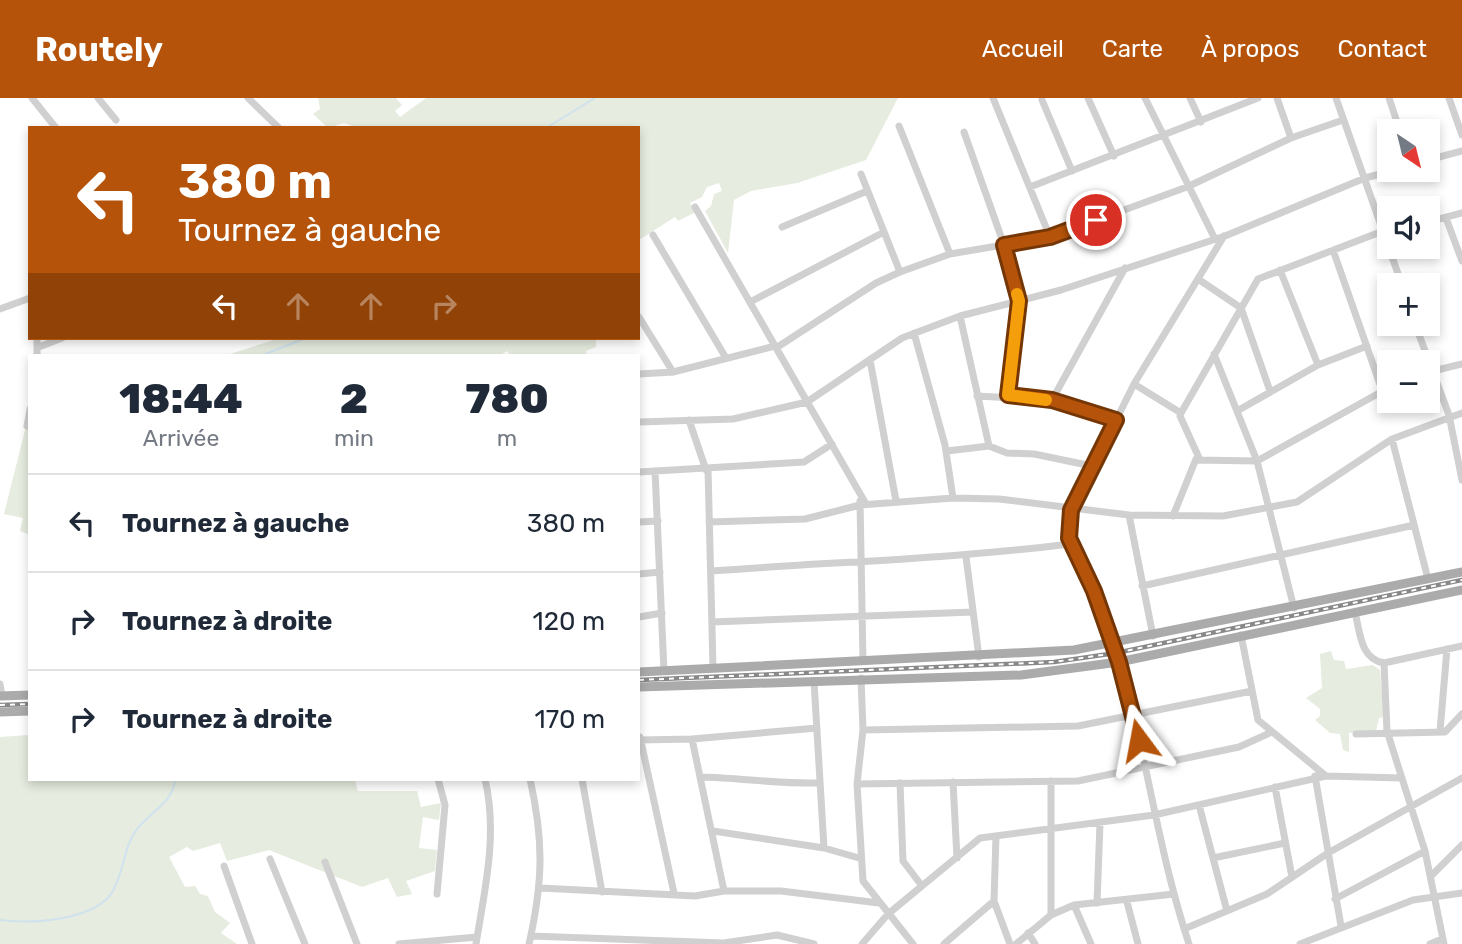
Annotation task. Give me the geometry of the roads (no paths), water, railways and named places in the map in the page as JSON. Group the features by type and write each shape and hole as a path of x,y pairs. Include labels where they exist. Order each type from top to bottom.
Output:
{"main road":[{"path":"640,672 979,657 1112,644 1462,572"},
{"path":"640,687 1021,675 1119,662 1462,590"},
{"path":"1139,639 1143,657"},
{"path":"757,666 759,683"},
{"path":"1,696 28,695"},
{"path":"0,712 28,711"}],"street":[{"path":"32,98 54,126"},
{"path":"38,106 47,98"},
{"path":"98,98 116,120"},
{"path":"248,98 277,126"},
{"path":"993,98 1050,237"},
{"path":"1088,98 1114,156"},
{"path":"1145,98 1214,237"},
{"path":"1190,98 1201,122"},
{"path":"1030,187 1201,122 1241,101 1258,98"},
{"path":"1277,98 1291,138"},
{"path":"1336,98 1377,210"},
{"path":"1389,98 1396,119"},
{"path":"1449,98 1462,135"},
{"path":"1042,100 1072,171"},
{"path":"640,374 673,372 776,347 876,284 900,272 950,254 1050,237 1187,187 1291,138 1343,120"},
{"path":"899,126 950,254"},
{"path":"964,132 1004,245 1019,301 1008,395"},
{"path":"1440,157 1462,151"},
{"path":"860,174 900,272"},
{"path":"640,422 733,419 807,402 914,333 960,316 1019,301 1214,237 1225,236 1377,175"},
{"path":"782,227 867,191"},
{"path":"695,206 860,494 863,504 863,661"},
{"path":"1440,219 1462,213"},
{"path":"1446,218 1462,261"},
{"path":"750,302 884,232"},
{"path":"653,235 726,358"},
{"path":"1173,516 1198,459 1180,416 1181,412 1258,279 1377,235"},
{"path":"1189,944 1154,815 1145,766 1119,662 1094,591 1070,544 1071,510 1134,384 1225,236"},
{"path":"1333,250 1377,368"},
{"path":"1052,400 1125,268"},
{"path":"1280,271 1318,365"},
{"path":"1198,279 1241,308 1270,391"},
{"path":"0,309 28,299"},
{"path":"960,316 989,446"},
{"path":"640,319 673,372"},
{"path":"914,333 947,451 953,498"},
{"path":"38,351 58,340"},
{"path":"1237,411 1318,365 1367,346"},
{"path":"1214,354 1257,461 1294,608"},
{"path":"870,360 896,500"},
{"path":"1440,369 1462,364"},
{"path":"1134,384 1181,412"},
{"path":"1198,459 1257,461 1377,393"},
{"path":"1440,394 1449,415 1462,480"},
{"path":"977,396 1008,395 1052,400 1116,420"},
{"path":"709,522 805,519 863,504 953,498 999,499 1071,510 1129,515 1223,516 1297,502 1392,439 1449,415 1462,413"},
{"path":"27,426 28,420"},
{"path":"689,421 707,472 713,668"},
{"path":"1392,439 1429,579"},
{"path":"640,472 707,472 804,462 832,444"},
{"path":"947,451 989,446 1007,453 1034,454 1092,466"},
{"path":"655,471 664,671"},
{"path":"1129,515 1153,636"},
{"path":"640,522 657,521"},
{"path":"1142,586 1414,525"},
{"path":"711,571 861,560 966,557 1070,544"},
{"path":"966,557 979,657"},
{"path":"640,574 660,572"},
{"path":"712,622 973,612"},
{"path":"1355,612 1366,655 1373,661 1384,663 1462,646"},
{"path":"640,617 662,613"},
{"path":"1241,635 1258,720 1326,776"},
{"path":"1440,732 1447,649"},
{"path":"1384,663 1387,731 1431,876 1443,941 1430,944"},
{"path":"861,678 863,730 857,784 859,858 863,881 913,944"},
{"path":"814,681 824,848"},
{"path":"0,684 1,696"},
{"path":"863,730 1078,726 1252,691"},
{"path":"1356,734 1387,731 1445,732 1462,714"},
{"path":"640,738 692,739 817,728"},
{"path":"857,784 1078,781 1239,747 1272,732"},
{"path":"692,739 724,891"},
{"path":"640,742 674,893"},
{"path":"1313,765 1341,926"},
{"path":"862,944 888,914 980,838 1154,815 1326,776 1402,778"},
{"path":"701,777 743,778 779,784 819,783"},
{"path":"1184,929 1267,894 1328,853 1411,804 1462,778"},
{"path":"437,894 445,805 439,781"},
{"path":"400,944 476,941 492,837 492,807 486,781"},
{"path":"530,781 540,822 541,888 530,940 724,943 777,935 814,944"},
{"path":"582,781 602,892"},
{"path":"1051,781 1051,915"},
{"path":"953,782 957,858"},
{"path":"900,783 903,861 922,886"},
{"path":"1275,787 1292,877"},
{"path":"1199,805 1227,911"},
{"path":"1097,903 1100,823"},
{"path":"713,831 824,848 859,858"},
{"path":"996,836 994,901 1010,944"},
{"path":"1213,858 1285,843"},
{"path":"1431,876 1462,845"},
{"path":"1335,899 1424,851"},
{"path":"270,859 305,944"},
{"path":"325,862 357,944"},
{"path":"225,866 252,944"},
{"path":"541,888 695,896 724,891 786,891 879,903"},
{"path":"1300,944 1341,926 1435,895 1462,893"},
{"path":"1016,944 1051,915 1074,905 1127,902 1174,894"},
{"path":"944,944 994,901"},
{"path":"1127,902 1138,944"},
{"path":"1074,905 1091,944"},
{"path":"1028,933 1035,944"}],"waterway":[{"path":"549,126 595,98"},
{"path":"266,354 301,340"},
{"path":"0,920 63,918 94,908 106,900 114,889 137,829 166,801 174,781"}],"railway":[{"path":"640,680 1054,662 1116,653 1462,580"},
{"path":"0,705 28,704"}]}
